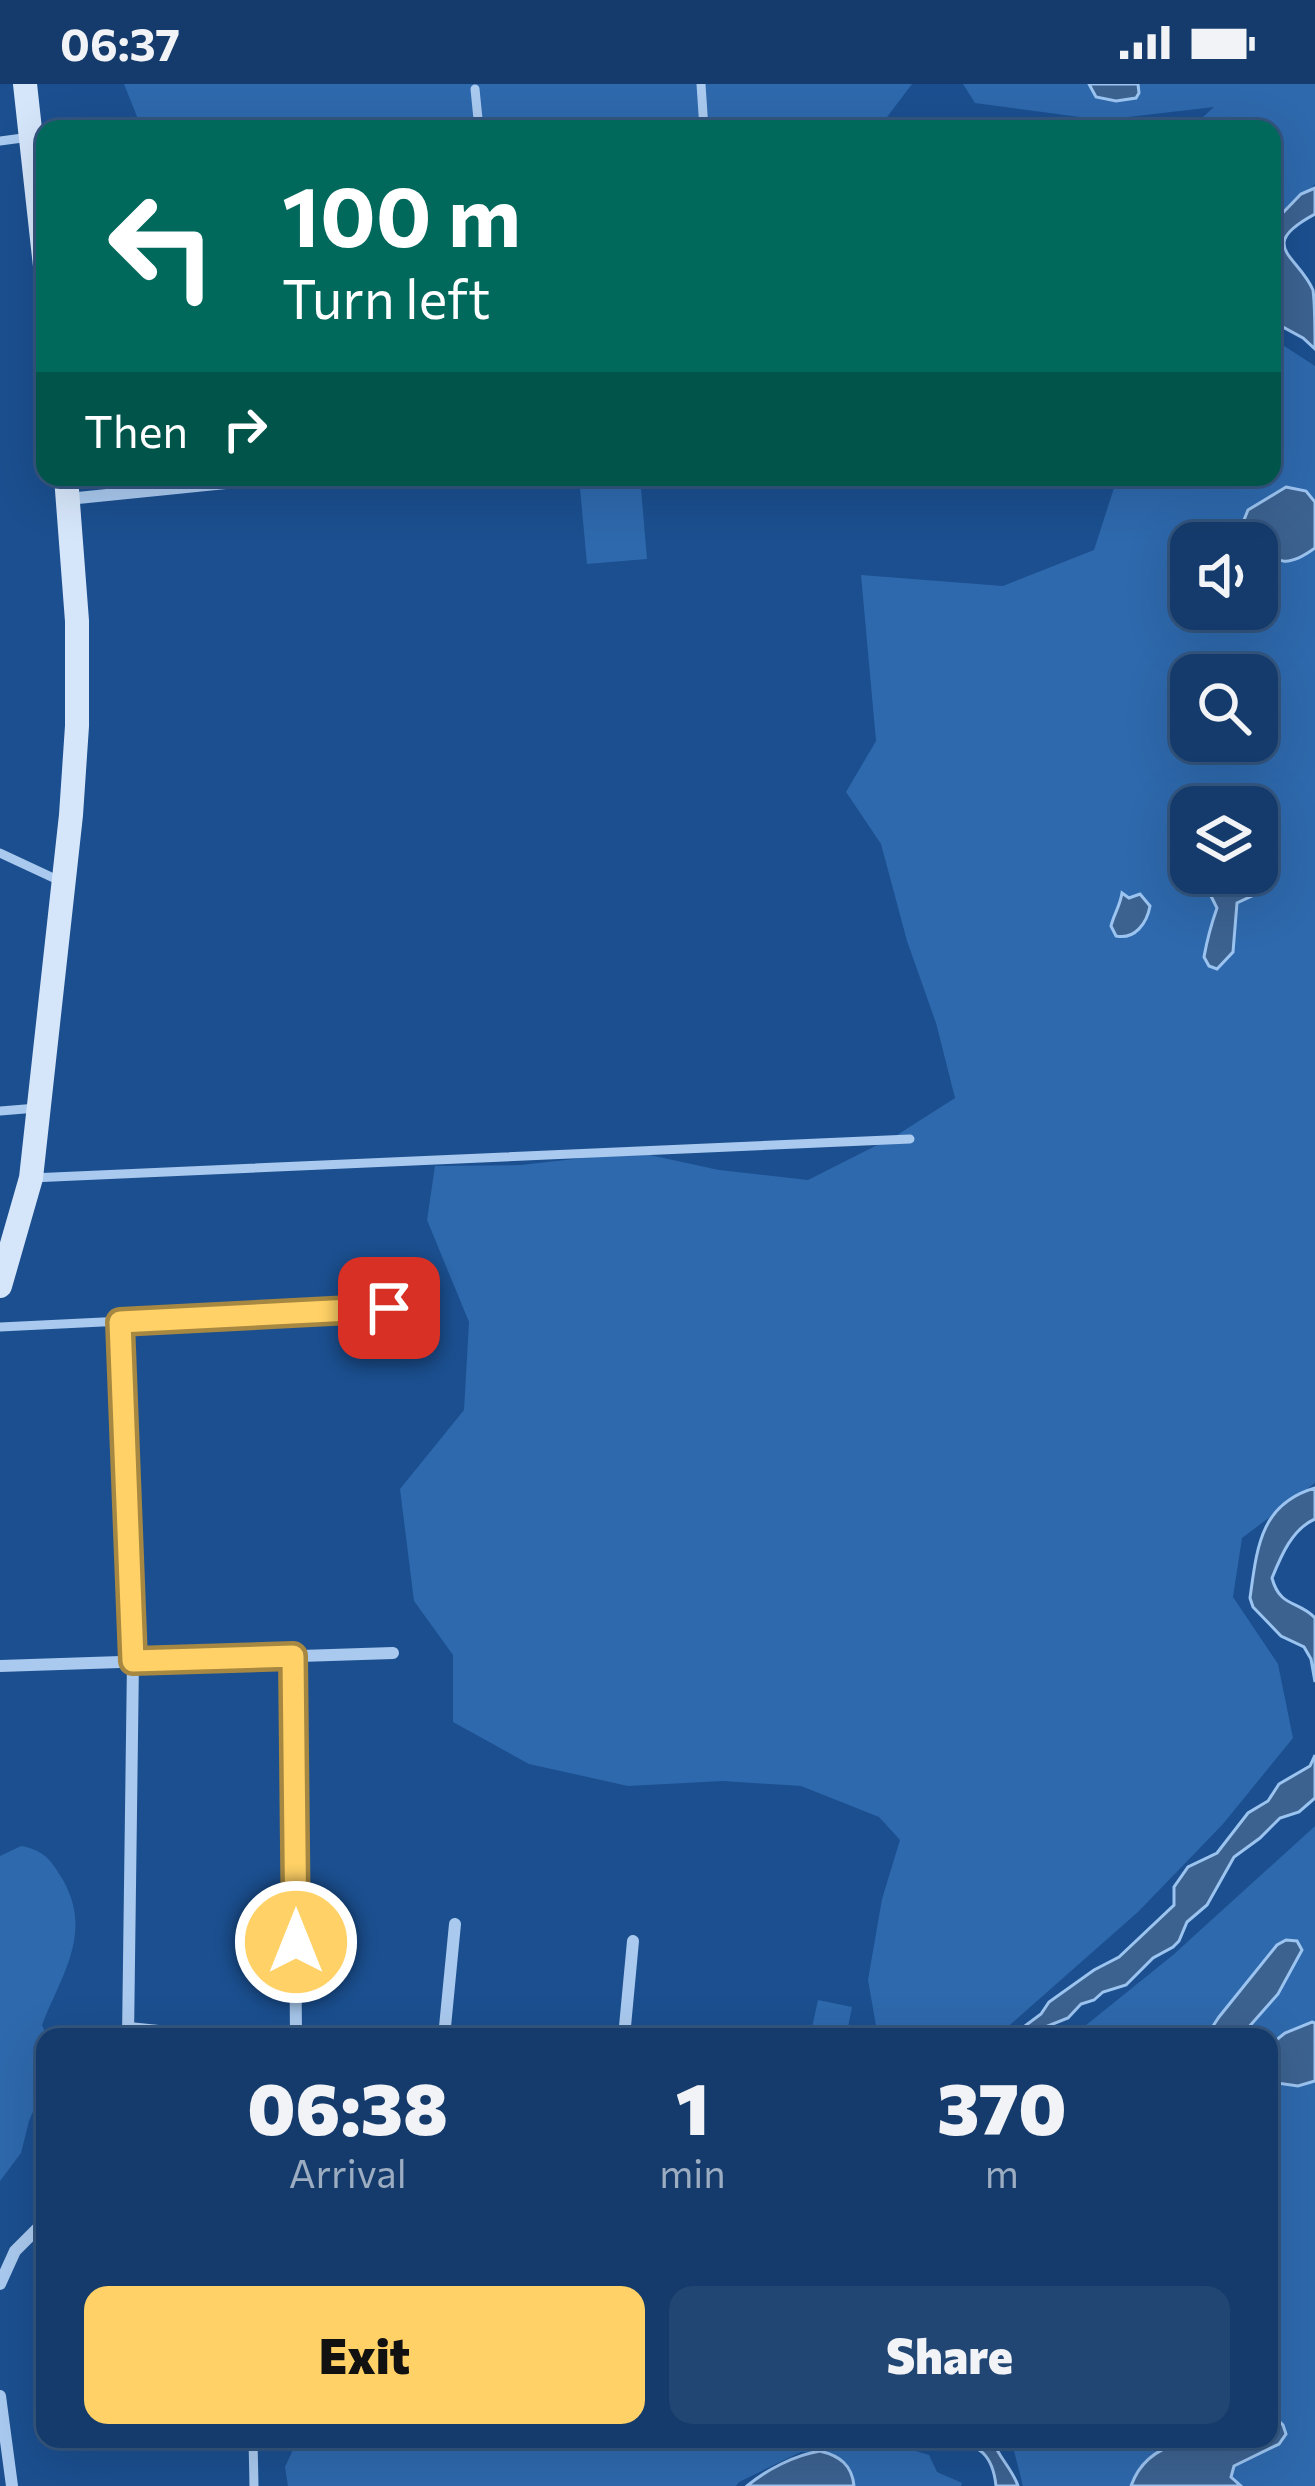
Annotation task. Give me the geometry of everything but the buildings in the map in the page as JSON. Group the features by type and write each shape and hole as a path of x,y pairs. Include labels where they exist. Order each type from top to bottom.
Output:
{"street":[{"path":"26,84 36,183"},
{"path":"0,1286 31,1178 77,726 77,621 67,488 106,486"},
{"path":"120,1322 133,1661 129,2028"},
{"path":"0,1666 393,1653"},
{"path":"293,1656 296,2028"},
{"path":"445,2028 455,1924"},
{"path":"625,2028 633,1942"},
{"path":"0,2284 15,2251 36,2231"},
{"path":"0,2396 12,2486"}],"lane":[{"path":"701,84 703,120"},
{"path":"475,89 478,120"},
{"path":"0,141 31,137"},
{"path":"0,853 63,882"},
{"path":"0,1111 38,1108"},
{"path":"31,1178 910,1139"},
{"path":"0,1327 389,1308"},
{"path":"253,2448 254,2486"}],"shaded area":[{"path":"124,84 912,84 885,120 138,120"},
{"path":"963,84 1315,84 1315,184 1281,220 1281,120 1200,120 1214,107 1102,120 975,103"},
{"path":"1089,84 1138,84 1136,98 1116,101 1096,97"},
{"path":"1315,188 1315,214 1287,234 1284,243 1313,290 1315,349 1281,326 1281,215 1301,194"},
{"path":"1281,344 1315,366 1315,1483 1242,1538 1233,1597 1278,1664 1293,1738 1223,1824 1138,1912 1006,2028 876,2028 868,1980 882,1899 900,1840 879,1817 801,1786 723,1781 628,1786 529,1764 453,1722 453,1655 414,1601 400,1489 464,1410 469,1322 427,1220 435,1166 521,1165 636,1152 719,1170 808,1180 897,1135 955,1098 881,844 846,792 876,741 861,575 1003,586 1094,550 1112,486 1281,486"},
{"path":"580,486 641,486 647,559 587,564"},
{"path":"1286,487 1306,491 1315,502 1315,548 1293,560 1278,559 1278,522 1243,522 1248,510"},
{"path":"1122,893 1129,898 1140,894 1150,906 1139,929 1123,937 1116,936 1111,926"},
{"path":"1210,894 1256,894 1237,903 1233,952 1217,969 1204,957 1217,908"},
{"path":"1315,1488 1315,1519 1294,1536 1272,1578 1285,1599 1315,1618 1315,1682 1304,1647 1281,1636 1250,1598 1259,1545 1272,1517 1297,1495"},
{"path":"1315,1755 1315,1798 1299,1812 1280,1818 1234,1857 1207,1905 1187,1922 1173,1947 1153,1958 1126,1985 1081,2004 1068,2018 1043,2028 1022,2028 1049,2002 1119,1957 1174,1905 1174,1887 1188,1867 1217,1853 1248,1813 1268,1801 1279,1784 1310,1766"},
{"path":"1315,1826 1315,2486 1023,2486 1013,2448 1278,2448 1278,2028 1082,2028 1173,1955"},
{"path":"21,1846 46,1857 72,1899 75,1936 43,2028 36,2028 36,2104 21,2153 0,2181 0,1856"},
{"path":"1297,1941 1302,1950 1278,1994 1248,2028 1212,2028 1219,2017 1277,1945"},
{"path":"818,2000 852,2007 848,2028 812,2028"},
{"path":"1315,2023 1315,2081 1298,2086 1278,2083 1278,2039"},
{"path":"1278,2420 1286,2434 1278,2444"},
{"path":"294,2448 906,2448 929,2455 937,2472 962,2483 841,2486 820,2453 801,2452 736,2486 288,2486 285,2467"},
{"path":"975,2448 996,2448 1018,2486 996,2486 992,2466"},
{"path":"1167,2448 1271,2448 1234,2466 1231,2477 1241,2486 1131,2486 1154,2455"},
{"path":"820,2451 844,2462 854,2486 747,2486 781,2464"}],"route":[{"path":"296,1942 293,1656 133,1661 120,1322 389,1308"}]}
